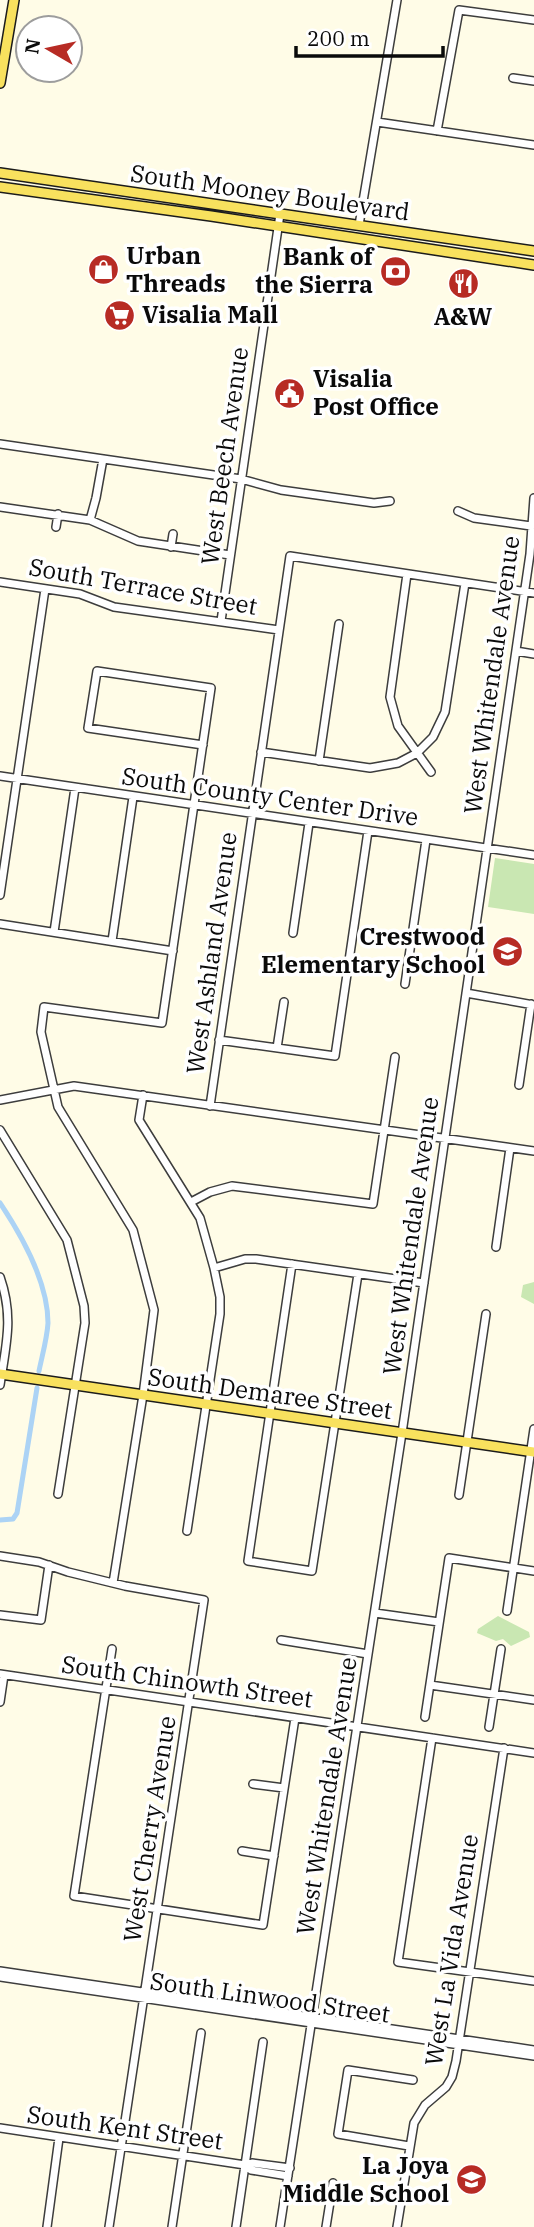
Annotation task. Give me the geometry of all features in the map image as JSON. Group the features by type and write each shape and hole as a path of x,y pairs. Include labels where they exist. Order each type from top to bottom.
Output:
{"main road":[{"path":"0,83 2,58 14,0"},
{"name":"South Mooney Boulevard","path":"0,173 534,251"},
{"name":"South Mooney Boulevard","path":"0,187 534,265"},
{"name":"South Demaree Street","path":"1,1374 532,1452"}],"street":[{"path":"359,225 397,0"},
{"path":"437,131 459,10 534,20"},
{"path":"513,78 534,81"},
{"path":"377,122 534,145"},
{"name":"West Beech Avenue","path":"221,621 280,214"},
{"path":"0,444 241,480 286,491 374,503 390,501"},
{"path":"90,520 103,459"},
{"name":"West Whitendale Avenue","path":"280,2227 402,1433 530,554 534,498"},
{"path":"0,507 90,520 138,541 230,555"},
{"path":"458,511 474,518 531,526"},
{"path":"56,527 58,514"},
{"path":"171,547 173,534"},
{"name":"West Ashland Avenue","path":"210,1106 290,556 407,574"},
{"path":"431,772 398,726 390,697 407,574 534,593"},
{"name":"South Terrace Street","path":"0,582 80,594 114,607 279,630"},
{"path":"261,752 361,768 398,763 417,753 433,737 445,712 465,583"},
{"path":"0,895 45,589"},
{"path":"319,761 339,624"},
{"path":"516,651 534,654"},
{"path":"0,1556 49,1565 113,1583 154,1310 136,1236 61,1114 41,1032 44,1007 162,1023 173,951 203,745 211,688 97,671 89,728 203,745"},
{"name":"South County Center Drive","path":"0,776 534,855"},
{"path":"54,932 75,788"},
{"path":"112,941 133,797"},
{"path":"293,933 309,823"},
{"path":"219,1040 335,1056 368,831"},
{"path":"405,984 426,840"},
{"path":"0,924 173,951"},
{"path":"466,993 533,1005 520,1086"},
{"path":"277,1048 284,1002"},
{"path":"191,1202 210,1192 232,1186 373,1204 395,1056"},
{"path":"0,1100 74,1086 534,1151"},
{"path":"143,1096 139,1120 191,1202 203,1227 214,1268 220,1306 187,1531"},
{"path":"0,1130 61,1229 71,1254 85,1315 58,1494"},
{"path":"496,1247 510,1148"},
{"path":"214,1268 245,1259 424,1283"},
{"path":"292,1264 248,1561 313,1571 358,1273"},
{"path":"0,1277 9,1310 0,1385"},
{"path":"459,1495 486,1314"},
{"path":"507,1611 534,1429"},
{"path":"425,1717 449,1558 534,1571"},
{"path":"0,1615 41,1620 49,1565"},
{"name":"West Cherry Avenue","path":"109,2227 204,1600 113,1583"},
{"path":"374,1613 439,1622"},
{"path":"281,1640 368,1654"},
{"path":"112,1649 74,1896 263,1925 295,1718"},
{"path":"489,1727 501,1649"},
{"path":"0,1702 2,1674"},
{"name":"South Chinowth Street","path":"2,1674 534,1753"},
{"path":"430,1685 534,1700"},
{"path":"432,1738 398,1962 534,1981"},
{"name":"West La Vida Avenue","path":"397,2227 411,2130 418,2113 446,2087 452,2077 504,1748"},
{"path":"253,1784 284,1788"},
{"path":"242,1852 274,1856"},
{"name":"South Linwood Street","path":"0,1971 534,2056"},
{"name":"South Linwood Street","path":"0,1977 144,1995"},
{"path":"172,2227 201,2033"},
{"path":"236,2227 263,2042"},
{"name":"South Linwood Street","path":"459,2042 534,2050"},
{"path":"409,2146 338,2134 348,2070 413,2080"},
{"name":"South Kent Street","path":"0,2128 245,2165 252,2163 289,2172"},
{"path":"47,2227 60,2138"},
{"path":"326,2227 333,2183"}],"green space":[{"path":"495,858 534,864 534,914 488,907"},
{"path":"534,1282 534,1304 521,1297 523,1285"},
{"path":"498,1616 529,1632 530,1637 511,1646 503,1639 496,1641 477,1633 478,1629"}],"waterway":[{"path":"0,1203 25,1245 44,1292 48,1323 39,1371"},
{"path":"0,1520 13,1519 17,1513 37,1388"}],"place":[{"name":"Urban Threads","path":"103,270"},
{"name":"Bank of the Sierra","path":"396,271"},
{"name":"A&W","path":"463,283"},
{"name":"Visalia Mall","path":"119,315"},
{"name":"Visalia Post Office","path":"290,393"},
{"name":"Crestwood Elementary School","path":"508,951"},
{"name":"La Joya Middle School","path":"472,2180"}]}
